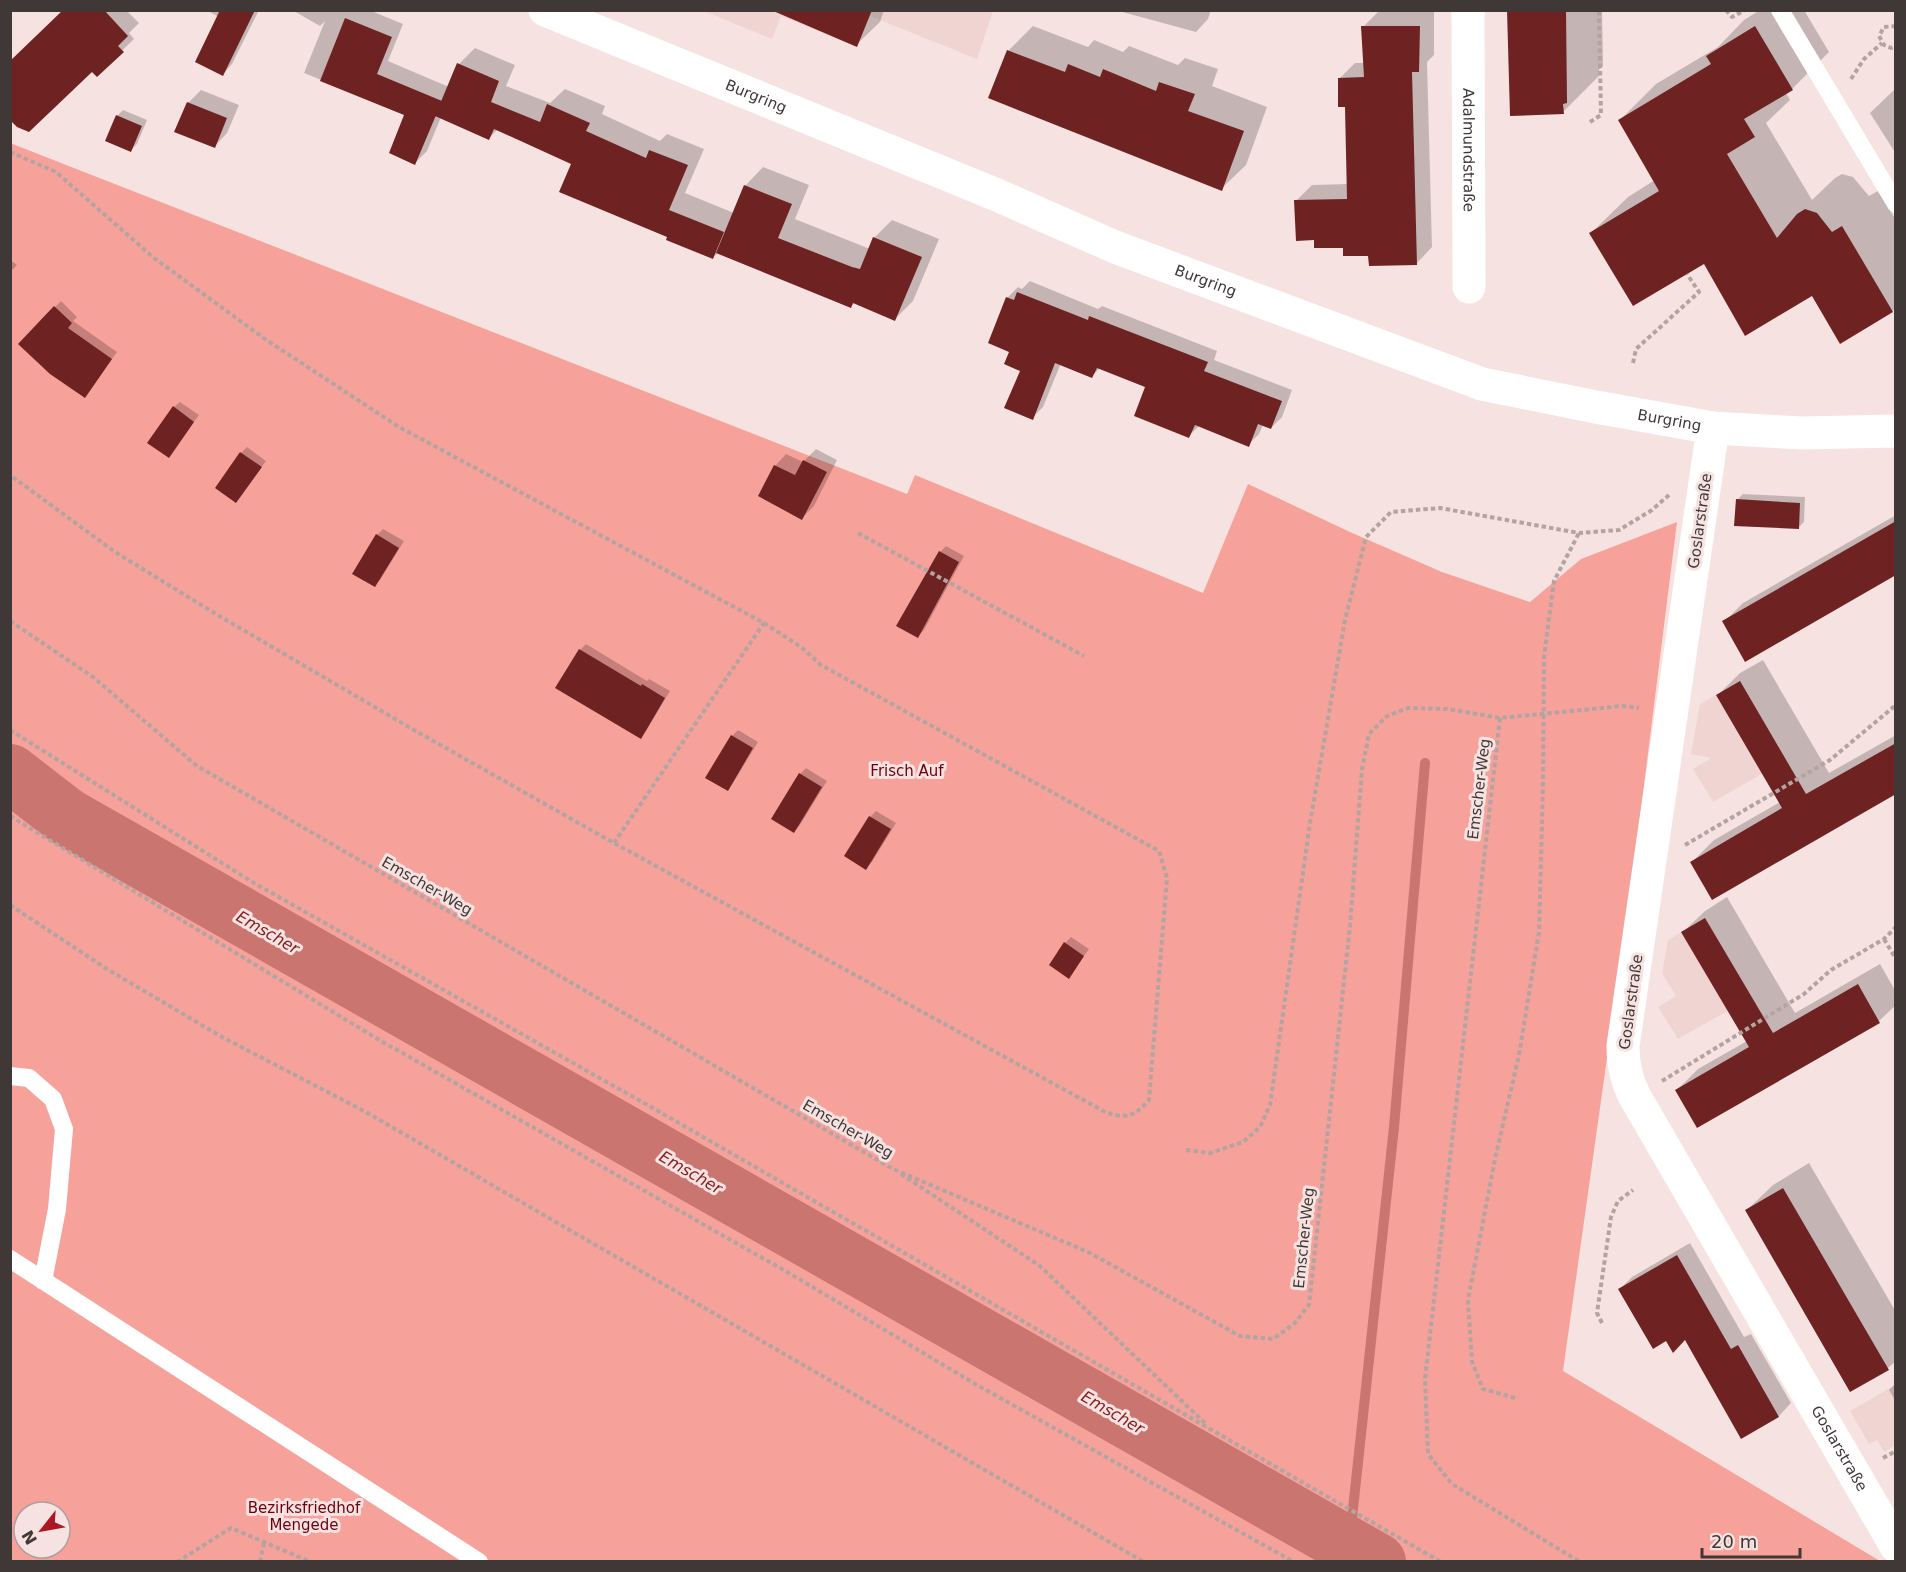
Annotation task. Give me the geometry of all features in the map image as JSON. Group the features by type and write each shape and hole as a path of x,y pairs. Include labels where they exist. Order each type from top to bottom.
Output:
{"street":[{"name":"Burgring","path":"545,10 997,195 1115,247 1482,384 1596,407 1711,442 1802,433 1896,431"},
{"name":"Adalmundstraße","path":"1468,10 1469,287"},
{"name":"Goslarstraße","path":"1711,442 1623,1046 1623,1063 1627,1082 1635,1097 1896,1546"}],"lane":[{"path":"1780,10 1896,204"},
{"path":"10,1076 28,1078 53,1099 64,1129 57,1209 44,1281"},
{"path":"10,1259 479,1562"}],"path":[{"path":"1590,122 1601,115 1599,10"},
{"path":"1726,10 1732,17 1745,10"},
{"path":"1896,26 1888,25 1882,29 1880,36 1882,43 1888,47 1896,46"},
{"path":"1836,105 1864,59 1882,43"},
{"path":"10,152 56,172 154,258 265,339 399,427 764,624 801,647 821,664 1159,851 1167,878 1149,1100 1128,1117 1107,1113 614,843 424,736 216,614 115,552 10,475"},
{"path":"1633,363 1636,349 1699,292 1687,274"},
{"path":"1186,1150 1210,1153 1243,1142 1260,1127 1270,1105 1310,823 1345,620 1366,537 1391,512 1440,508 1579,533 1619,530 1653,510 1711,442"},
{"path":"858,533 1084,656"},
{"path":"1515,1398 1483,1389 1472,1362 1468,1300 1495,1159 1519,1055 1539,932 1544,657 1554,581 1579,533"},
{"name":"Emscher-Weg","path":"10,621 93,677 197,766 893,1169 1088,1252 1240,1336 1273,1339 1294,1324 1308,1305 1350,927 1362,769 1369,734 1387,716 1408,708 1448,709 1500,718 1425,1379 1428,1454 1452,1484 1580,1562"},
{"path":"614,843 764,624"},
{"path":"1650,865 1830,760 1896,705"},
{"path":"1500,718 1622,706 1672,712"},
{"path":"10,730 254,884 661,1113 1441,1562"},
{"path":"10,816 376,1038 794,1276 977,1385 1294,1562"},
{"path":"10,905 107,969 222,1037 364,1111 1144,1562"},
{"path":"1635,1097 1804,994 1831,970 1884,939 1896,927"},
{"path":"1884,939 1896,959"},
{"path":"893,1169 1040,1266 1212,1430"},
{"path":"1602,1323 1597,1313 1611,1217 1618,1201 1633,1190"},
{"path":"177,1562 231,1528 311,1562"},
{"path":"260,1562 264,1542"}],"shaded area":[{"path":"704,11 993,11 977,59 870,16 857,47 781,16 772,39"},
{"path":"1740,681 1786,760 1713,802 1693,769 1711,758 1691,754 1700,704"},
{"path":"1705,918 1752,997 1678,1039 1658,1007 1676,996 1662,973 1668,940"},
{"path":"1895,1385 1895,1445 1884,1452 1877,1440 1869,1444 1850,1411"}],"green space":[{"path":"10,143 907,494 915,475 1203,593 1248,484 1442,572 1530,602 1581,559 1677,522 1633,873 1563,1371 1880,1561 11,1561"}],"building":[{"path":"63,10 104,10 128,36 118,46 124,52 97,77 92,72 29,132 17,127 10,120 10,61"},
{"path":"220,10 255,10 223,76 195,62"},
{"path":"771,10 872,10 857,47"},
{"path":"1507,10 1566,10 1567,103 1563,104 1564,114 1510,116"},
{"path":"345,18 392,37 377,74 442,101 415,165 389,153 404,115 320,81"},
{"path":"1361,26 1420,26 1419,72 1412,72 1417,265 1369,266 1368,256 1343,256 1343,248 1314,248 1314,240 1296,241 1294,200 1347,199 1345,107 1338,107 1338,78 1364,77"},
{"path":"1755,26 1793,90 1744,119 1755,137 1727,154 1777,238 1797,214 1805,209 1817,213 1832,232 1842,226 1893,312 1840,344 1812,296 1745,336 1704,264 1633,306 1589,233 1659,191 1618,120 1711,64 1706,56"},
{"path":"1007,50 1065,72 1068,64 1100,77 1103,69 1156,91 1159,82 1195,94 1188,111 1244,131 1222,191 988,98"},
{"path":"457,63 499,81 491,102 540,122 547,104 590,123 586,131 646,158 649,150 688,165 669,210 724,232 713,259 666,240 667,237 559,192 571,164 494,129 489,140 435,116"},
{"path":"187,102 227,118 215,148 174,132"},
{"path":"116,115 142,126 131,152 105,141"},
{"path":"744,185 792,204 778,238 860,269 873,237 922,257 895,321 853,303 851,308 716,253"},
{"path":"1017,292 1088,320 1089,316 1208,362 1204,371 1282,401 1271,429 1258,424 1249,447 1195,425 1189,438 1134,416 1145,387 1097,368 1092,378 1055,363 1033,420 1004,408 1020,371 1004,364 1009,352 988,343 1006,297 1014,300"},
{"path":"54,306 72,323 68,328 112,359 85,398 50,374 18,344"},
{"path":"173,406 194,422 169,458 147,443"},
{"path":"240,452 262,467 236,503 215,488"},
{"path":"803,460 827,472 802,520 758,496 774,465 795,475"},
{"path":"1736,499 1800,503 1799,529 1734,526"},
{"path":"1896,521 1896,575 1745,662 1722,621"},
{"path":"376,534 399,548 375,587 352,574"},
{"path":"939,551 959,562 918,638 896,626"},
{"path":"579,649 665,698 641,739 555,688"},
{"path":"1740,681 1806,794 1896,743 1896,794 1712,900 1690,862 1782,808 1716,695"},
{"path":"731,735 753,748 728,791 705,778"},
{"path":"799,773 822,787 794,833 771,819"},
{"path":"869,816 891,829 866,870 844,856"},
{"path":"1705,918 1773,1033 1858,984 1880,1023 1697,1128 1675,1090 1749,1047 1681,932"},
{"path":"1064,942 1084,956 1069,979 1049,965"},
{"path":"1783,1188 1889,1370 1850,1392 1745,1210"},
{"path":"1677,1255 1731,1349 1738,1345 1779,1417 1741,1439 1685,1340 1673,1353 1666,1341 1653,1349 1618,1289"}],"waterway":[{"path":"1349,1546 1394,1127 1425,763"},
{"name":"Emscher","path":"10,773 67,817 1377,1562"}],"park label":[{"name":"Frisch Auf","path":"907,771"},
{"name":"Bezirksfriedhof Mengede","path":"304,1516"}]}
